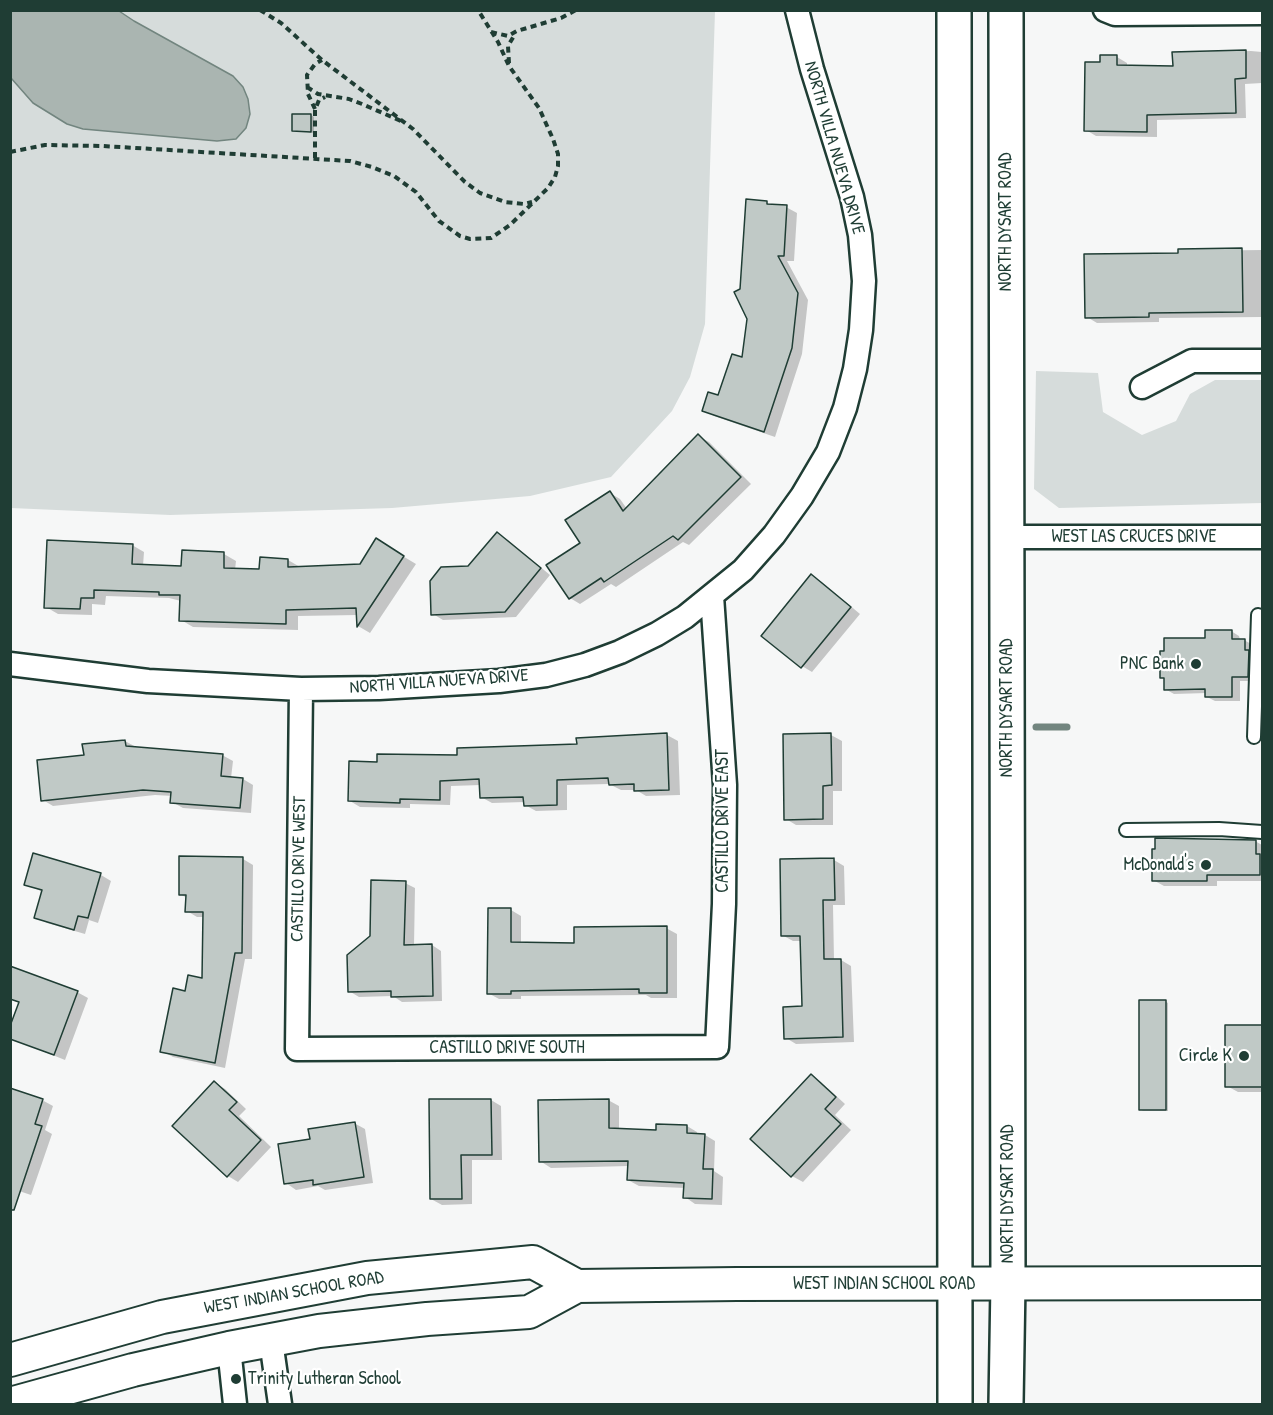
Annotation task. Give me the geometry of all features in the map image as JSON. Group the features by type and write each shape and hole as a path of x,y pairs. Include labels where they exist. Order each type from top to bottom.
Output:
{"main road":[{"path":"954,10 955,1404"},
{"name":"NORTH DYSART ROAD","path":"1006,10 1008,1283 1006,1404"},
{"path":"954,538 1006,537"},
{"name":"WEST INDIAN SCHOOL ROAD","path":"10,1360 162,1317 368,1278 533,1263 577,1286"},
{"name":"WEST INDIAN SCHOOL ROAD","path":"10,1404 133,1370 229,1348 319,1331 427,1318 529,1312 577,1286 1263,1283"}],"street":[{"name":"NORTH VILLA NUEVA DRIVE","path":"10,664 148,681 301,688 448,685 546,675 585,665 620,652 657,634 685,617 712,596 743,570 774,535 802,496 828,452 845,408 855,369 861,330 864,281 860,235 852,197 812,69 797,10"},
{"path":"1105,10 1115,15 1263,13"},
{"path":"1142,387 1192,361 1263,361"},
{"name":"WEST LAS CRUCES DRIVE","path":"1006,537 1263,537"},
{"name":"CASTILLO DRIVE EAST","path":"712,596 722,724 726,841 717,1047"},
{"name":"CASTILLO DRIVE WEST","path":"297,1049 301,688"},
{"name":"CASTILLO DRIVE SOUTH","path":"297,1049 717,1047"},
{"path":"271,1341 280,1404"},
{"path":"229,1348 235,1404"}],"lane":[{"path":"1254,736 1257,615"},
{"path":"1126,830 1219,829 1263,832"}],"path":[{"path":"260,10 281,23 322,60 425,139 465,182 480,193 505,202 524,204 534,202"},
{"path":"10,152 45,145 91,145 350,161 394,176 416,192 449,230 470,239 490,238 501,233 548,188 555,177 558,154 540,108 509,66 498,42 478,10"},
{"path":"490,32 508,36 561,18 576,10"},
{"path":"509,66 509,41 518,31"},
{"path":"315,158 315,110 306,87 306,75 309,69 322,60"},
{"path":"306,87 312,92 326,96 349,99 408,125"},
{"path":"315,110 319,100 326,96"}],"shaded area":[{"path":"10,11 119,11 233,76 243,87 248,99 250,114 246,128 236,139 217,141 83,129 67,124 33,103 11,78"},
{"path":"11,11 715,11 705,324 690,377 672,411 611,477 530,496 392,508 170,515 11,508"},
{"path":"1036,371 1098,373 1103,412 1142,435 1176,421 1190,394 1215,380 1262,380 1262,503 1059,508 1034,489"}],"building":[{"path":"1246,50 1246,78 1235,79 1236,113 1147,115 1147,132 1084,131 1085,62 1100,62 1100,55 1117,55 1117,65 1173,66 1172,52"},
{"path":"292,114 311,114 311,132 292,131"},
{"path":"746,199 767,201 767,204 787,205 784,256 778,256 798,293 792,348 764,432 702,411 708,392 718,395 732,354 742,357 747,319 734,292 740,289"},
{"path":"1242,248 1243,312 1149,313 1149,317 1085,318 1084,254 1178,253 1178,249"},
{"path":"698,434 741,477 678,540 673,536 604,582 601,578 569,599 546,565 580,543 565,520 610,491 623,511"},
{"path":"497,532 541,568 505,612 431,615 430,581 441,567 468,566"},
{"path":"376,538 404,556 357,627 356,608 286,610 286,624 179,621 180,595 159,595 159,592 94,590 94,598 81,598 80,609 44,608 47,540 133,544 132,564 181,566 182,550 224,552 224,568 259,569 260,557 288,559 288,567 360,564"},
{"path":"811,574 851,607 801,668 761,636"},
{"name":"PNC Bank","path":"1205,630 1232,630 1232,639 1245,639 1245,650 1249,650 1248,677 1232,677 1232,697 1205,697 1205,689 1164,690 1164,678 1160,678 1160,651 1164,651 1164,638 1205,638"},
{"path":"667,733 669,790 634,791 634,784 609,785 608,778 557,780 557,805 524,806 523,797 480,798 479,779 440,781 440,800 400,799 400,803 348,801 349,761 377,762 377,754 457,755 457,748 577,744 576,738"},
{"path":"831,733 832,785 823,786 823,819 784,820 783,734"},
{"path":"125,740 126,746 223,754 221,776 243,778 240,808 170,803 171,792 143,790 41,801 37,760 84,755 82,744"},
{"name":"McDonald's","path":"1155,838 1256,840 1256,854 1260,854 1260,875 1207,875 1207,881 1152,881 1152,849 1155,849"},
{"path":"33,853 101,873 88,918 78,916 74,930 34,918 42,890 24,885"},
{"path":"179,856 243,857 242,953 235,953 215,1063 160,1052 173,988 185,991 188,975 202,978 203,912 185,912 186,895 179,895"},
{"path":"834,858 835,900 823,900 824,959 841,959 843,1037 784,1039 783,1007 802,1006 800,936 781,936 780,859"},
{"path":"371,880 406,881 404,945 432,944 433,996 391,997 391,991 348,992 347,955 370,936"},
{"path":"488,908 511,908 511,942 574,943 574,927 667,926 667,993 639,993 639,989 511,991 511,994 487,994"},
{"path":"10,966 78,991 54,1055 10,1039 10,1026 19,1002 10,999"},
{"name":"Circle K","path":"1139,1000 1166,1000 1166,1110 1139,1110"},
{"name":"Circle K","path":"1225,1025 1263,1025 1263,1087 1225,1087"},
{"path":"811,1074 836,1097 825,1109 841,1124 791,1177 750,1139"},
{"path":"214,1081 237,1102 229,1110 261,1140 227,1177 172,1126"},
{"path":"10,1088 43,1099 35,1124 42,1126 14,1210 10,1210"},
{"path":"429,1099 491,1099 492,1155 461,1155 462,1199 430,1199"},
{"path":"609,1099 609,1128 656,1130 656,1124 687,1125 687,1133 705,1134 703,1169 713,1169 712,1199 683,1198 684,1183 627,1180 628,1161 539,1162 538,1100"},
{"path":"355,1122 364,1177 313,1185 313,1180 284,1184 278,1144 310,1139 308,1129"}],"waterway":[{"path":"1036,727 1067,727"}],"place":[{"name":"PNC Bank","path":"1196,664"},
{"name":"McDonald's","path":"1206,865"},
{"name":"Circle K","path":"1244,1056"},
{"name":"Trinity Lutheran School","path":"236,1379"}]}
